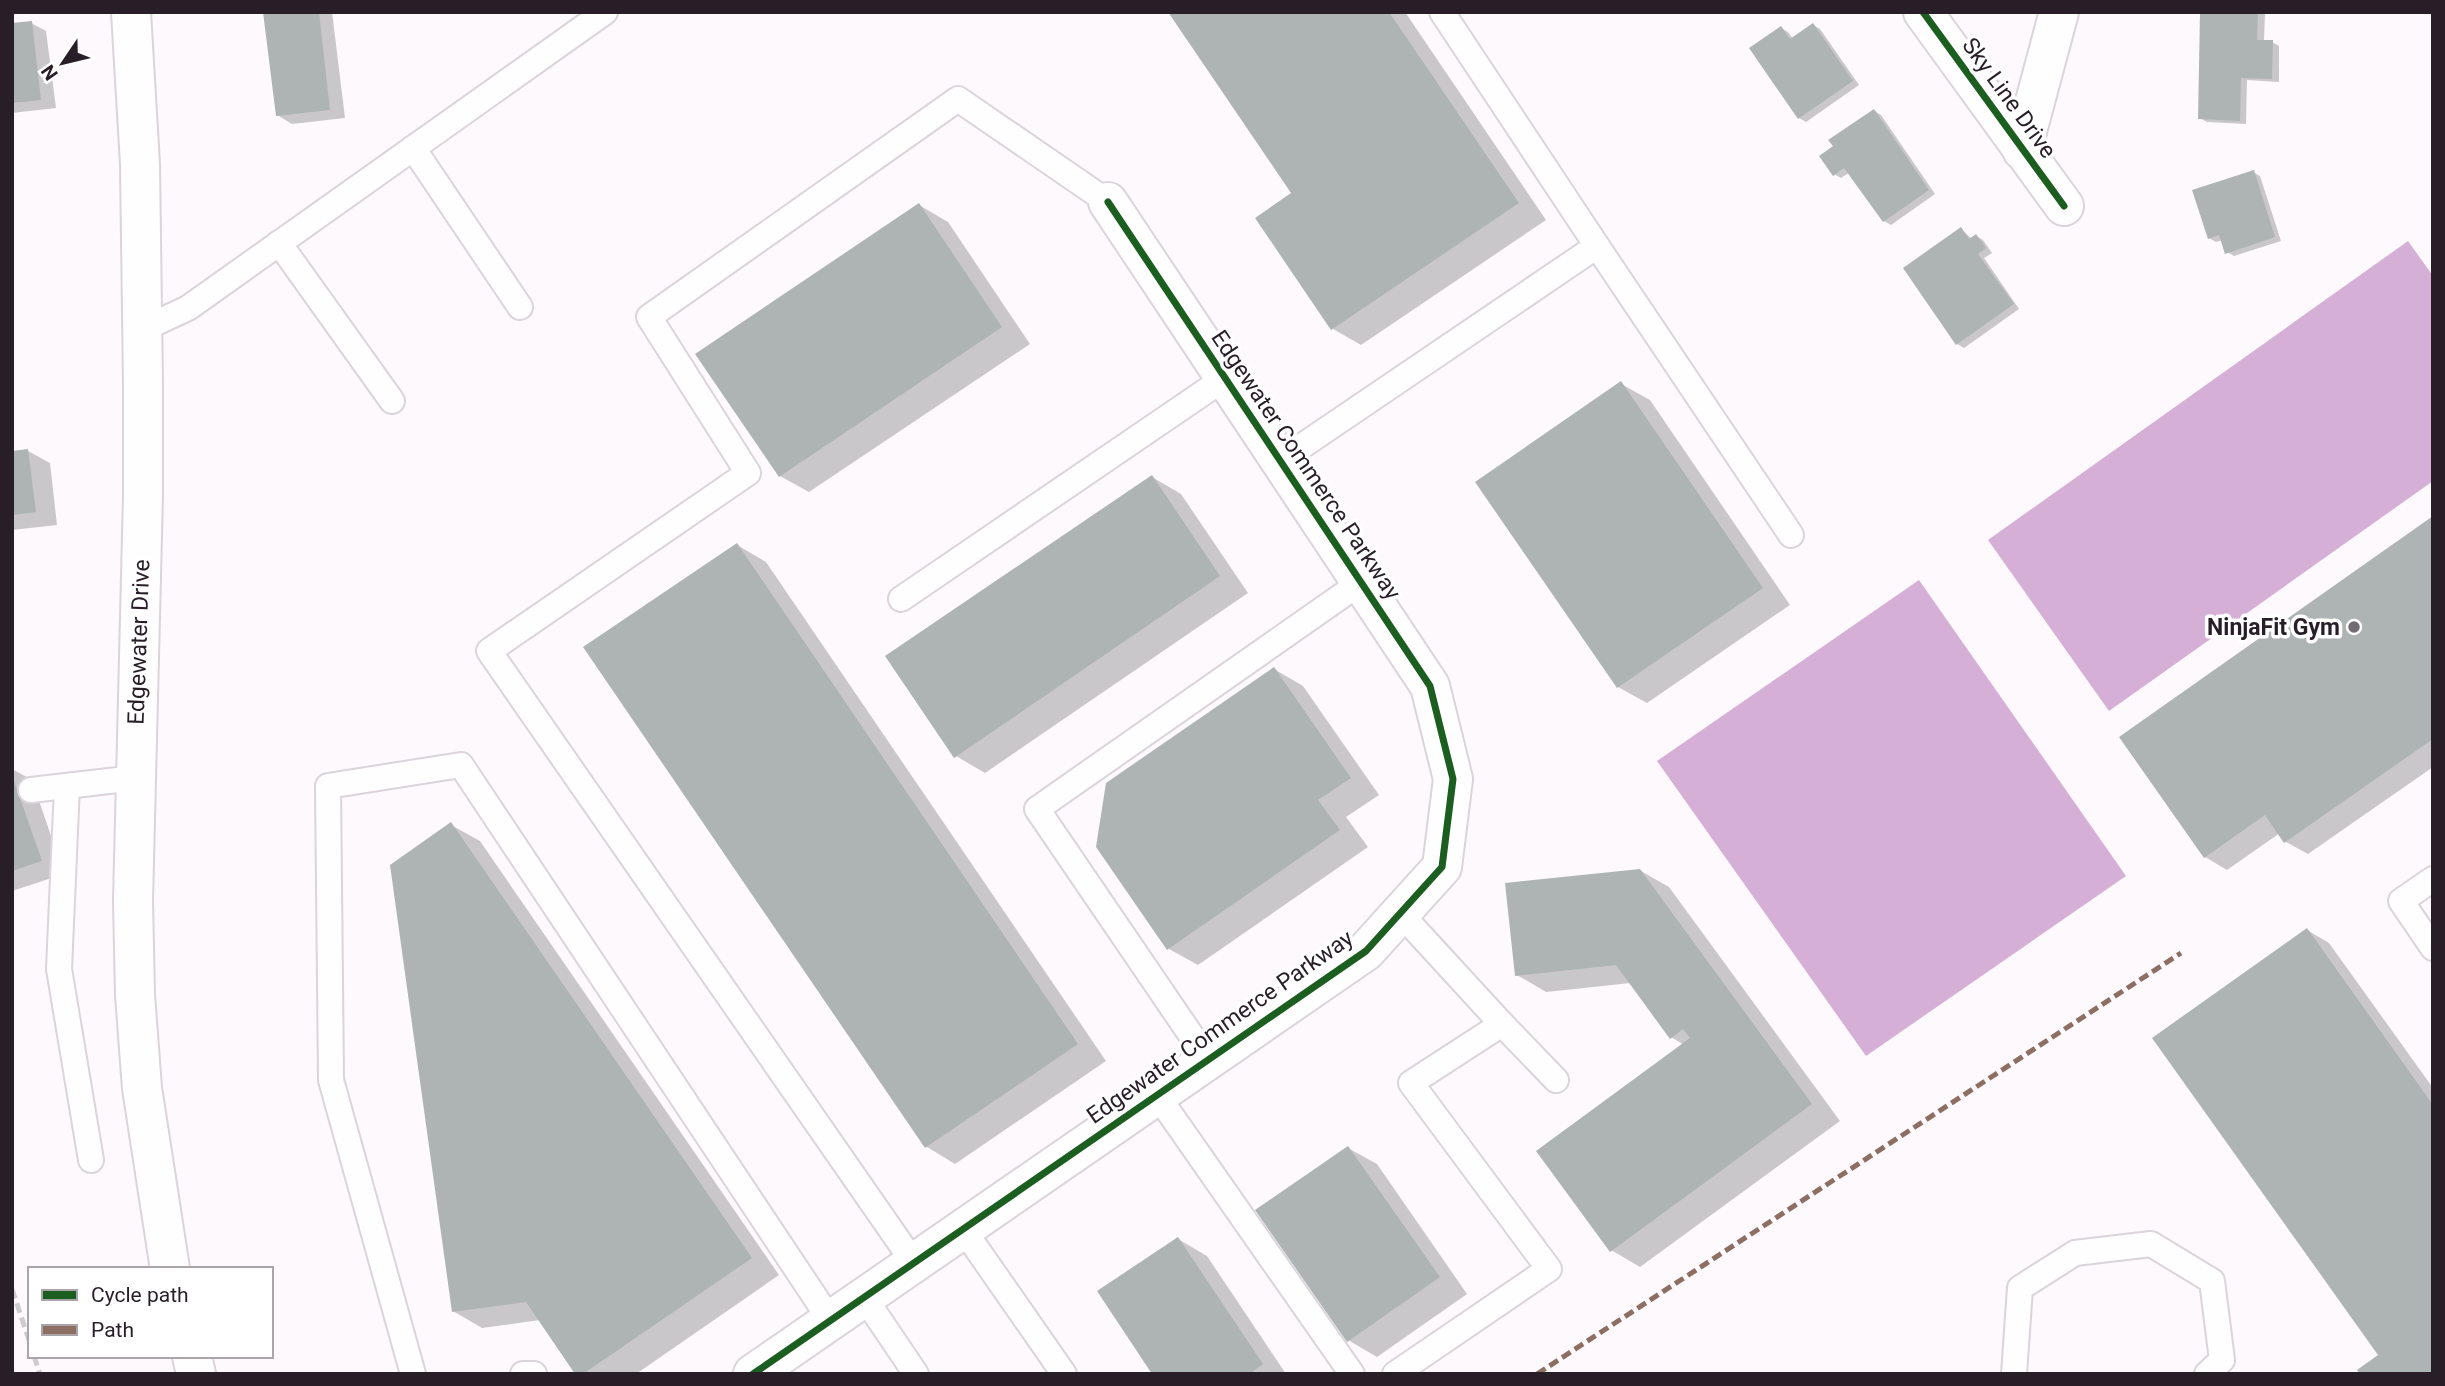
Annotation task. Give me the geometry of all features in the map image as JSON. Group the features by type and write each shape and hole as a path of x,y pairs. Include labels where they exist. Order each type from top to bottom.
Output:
{"street":[{"name":"Edgewater Drive","path":"131,12 139,164 143,329 143,495 133,901 135,995 142,1088 170,1267"},
{"name":"Sky Line Drive","path":"1923,12 2064,206"},
{"path":"2022,150 2059,12"},
{"name":"Edgewater Commerce Parkway","path":"753,1374 1366,951 1442,867 1453,779 1430,687 1108,202"}],"lane":[{"path":"143,329 188,308 605,12"},
{"path":"1442,12 1791,535"},
{"path":"914,1263 489,651 747,472 649,317 958,99 1108,202"},
{"path":"412,148 520,307"},
{"path":"279,243 392,401"},
{"path":"1280,461 1597,246"},
{"path":"901,598 1225,378"},
{"path":"1208,1060 1037,809 1360,583"},
{"path":"413,1374 331,1080 328,786 461,765 831,1321"},
{"path":"31,790 135,778"},
{"path":"68,786 60,969 91,1160"},
{"path":"2433,879 2400,901 2433,948"},
{"path":"1400,913 1556,1080"},
{"path":"1395,1374 1549,1269 1411,1083 1502,1024"},
{"path":"1157,1095 1352,1374"},
{"path":"963,1228 1064,1374"},
{"path":"2014,1374 2020,1288 2076,1253 2151,1244 2212,1281 2222,1360 2207,1374"},
{"path":"864,1297 916,1374"},
{"path":"523,1374 534,1374"}],"shaded area":[{"path":"2408,241 2433,276 2433,481 2109,711 1988,540"},
{"path":"1919,580 2126,876 1866,1056 1657,761"}],"building":[{"path":"263,12 319,12 330,110 276,116"},
{"path":"1168,12 1389,12 1519,203 1331,330 1255,218 1291,193"},
{"path":"2200,12 2258,12 2257,40 2273,40 2272,79 2241,78 2240,121 2198,119"},
{"path":"32,21 41,100 12,103 12,23"},
{"path":"1813,23 1853,81 1798,119 1749,48 1781,26 1790,39"},
{"path":"1874,109 1929,190 1883,222 1844,168 1833,176 1819,156 1833,146 1828,140"},
{"path":"2254,170 2275,237 2225,254 2219,235 2208,239 2192,190"},
{"path":"919,203 1002,327 779,477 695,354"},
{"path":"1961,227 1969,239 1976,234 1986,248 1978,254 2014,304 1956,345 1903,268"},
{"path":"1621,381 1763,588 1617,688 1475,482"},
{"path":"28,449 36,512 12,515 12,451"},
{"path":"1152,475 1220,576 954,758 885,656"},
{"name":"NinjaFit Gym","path":"2433,516 2433,739 2284,843 2265,815 2204,858 2119,737"},
{"path":"737,543 1078,1044 925,1148 583,647"},
{"path":"1274,667 1351,778 1318,800 1340,830 1167,950 1096,847 1106,783"},
{"path":"12,775 42,861 12,871"},
{"path":"451,822 752,1258 583,1374 575,1374 526,1302 452,1312 390,865"},
{"path":"1640,869 1812,1104 1610,1252 1536,1151 1690,1038 1683,1029 1670,1039 1616,965 1515,976 1505,883"},
{"path":"2307,928 2433,1105 2433,1374 2360,1374 2357,1370 2378,1355 2152,1038"},
{"path":"1348,1146 1440,1277 1347,1342 1255,1210"},
{"path":"1178,1237 1263,1364 1249,1374 1152,1374 1097,1291"}],"railway":[{"path":"12,1289 28,1337"},
{"path":"35,1358 40,1374"}],"marked path":[{"path":"1537,1374 2181,953"}],"cycle path":[{"path":"1923,12 2064,206"},
{"path":"753,1374 1366,951 1442,867 1453,779 1430,686 1108,202"}],"place":[{"name":"NinjaFit Gym","path":"2354,627"}]}
